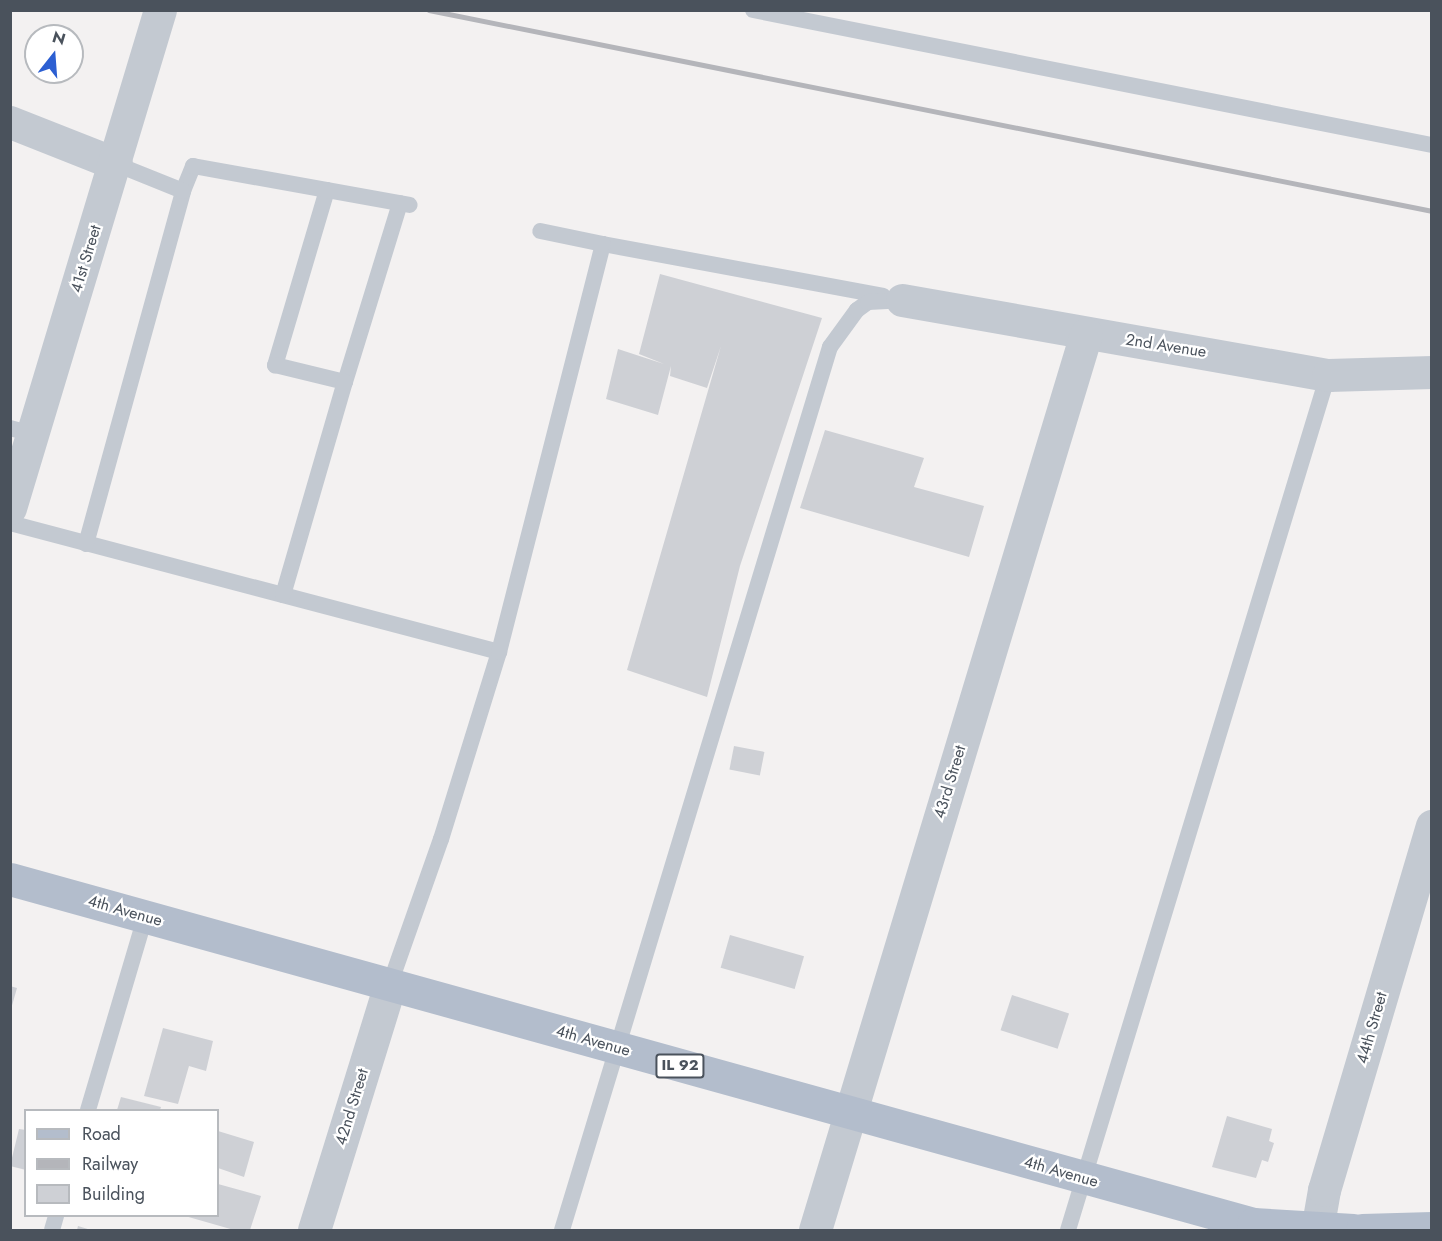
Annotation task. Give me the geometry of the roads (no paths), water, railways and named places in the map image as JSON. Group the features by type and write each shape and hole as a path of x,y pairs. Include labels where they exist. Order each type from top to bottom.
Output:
{"main road":[{"name":"4th Avenue","path":"10,879 1084,1179 1253,1224 1317,1230 1353,1230"},
{"path":"1362,1230 1431,1228"}],"street":[{"name":"41st Street","path":"10,508 22,431 116,164 160,10"},
{"path":"10,122 116,164"},
{"name":"2nd Avenue","path":"902,300 1328,375 1431,372"},
{"name":"43rd Street","path":"815,1230 1086,334"},
{"name":"44th Street","path":"1317,1230 1324,1190 1431,826"},
{"name":"42nd Street","path":"314,1230 390,984"}],"lane":[{"path":"753,10 1431,145"},
{"path":"116,164 183,191"},
{"path":"86,544 183,191 193,166 405,204 345,382 283,596"},
{"path":"327,190 275,365 345,382"},
{"path":"540,231 902,300"},
{"path":"390,984 441,839 499,652 603,244"},
{"path":"562,1230 615,1048 830,347 857,310 868,302 902,300"},
{"path":"1068,1230 1328,375"},
{"path":"10,523 499,652"},
{"path":"87,1109 145,917"}],"railway":[{"path":"429,10 1432,211"}]}
